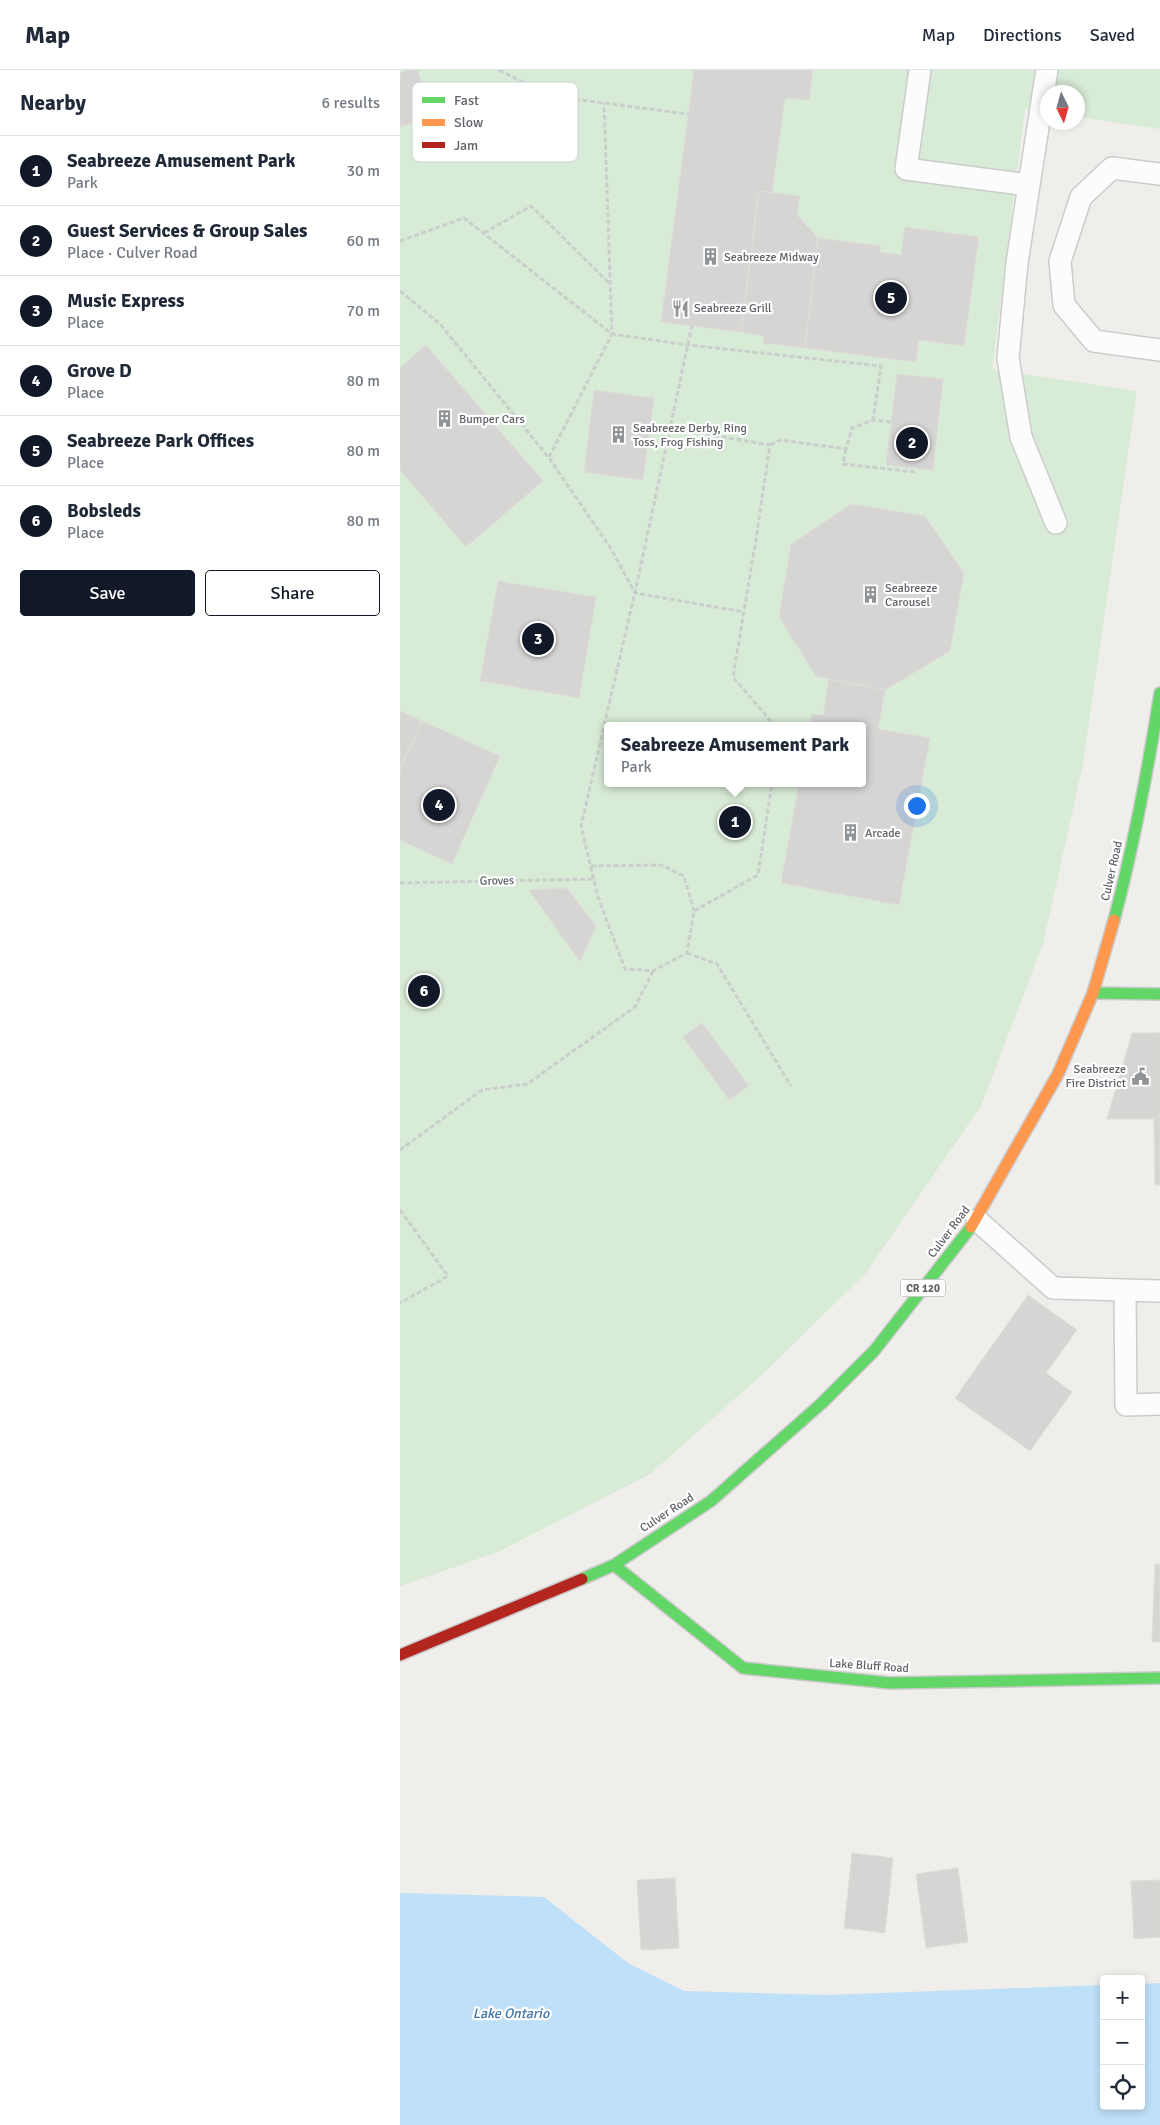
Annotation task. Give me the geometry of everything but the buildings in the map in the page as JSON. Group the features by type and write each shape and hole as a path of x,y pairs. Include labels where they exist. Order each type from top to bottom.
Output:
{"main road":[{"name":"Culver Road","path":"400,1655 614,1564 711,1501 822,1404 874,1351 977,1220 1058,1074 1094,993 1123,886 1145,786 1160,693"},
{"path":"1094,993 1160,994"},
{"name":"Lake Bluff Road","path":"614,1564 743,1668 890,1683 1160,1678"}],"lane":[{"path":"920,70 906,169 1029,185"},
{"path":"1047,70 1017,263 1008,358 1021,437 1056,523"},
{"path":"1160,174 1112,168 1081,196 1060,261 1064,305 1094,341 1160,350"},
{"path":"977,1220 1052,1288 1160,1291"},
{"path":"1125,1291 1126,1405 1160,1404"}],"path":[{"path":"499,70 526,82"},
{"path":"511,74 513,70"},
{"path":"578,100 688,114"},
{"path":"549,458 612,334 604,103"},
{"path":"484,234 531,206 610,284"},
{"path":"400,241 464,218 612,334 688,345 881,366 873,420"},
{"path":"400,291 440,324 549,458 610,546 635,593"},
{"path":"608,722 692,325"},
{"path":"891,422 873,420 852,428 843,464 915,472"},
{"path":"670,428 770,445 780,440 846,448"},
{"path":"770,445 732,677 771,722"},
{"path":"635,593 744,612"},
{"path":"604,739 582,826 598,897 625,969 653,971 687,953 717,964 791,1086"},
{"path":"694,911 758,875 771,787"},
{"path":"591,866 661,866 684,876 694,911 687,953"},
{"name":"Groves","path":"400,883 594,879"},
{"path":"400,1150 482,1090 527,1084 635,1007 653,971"},
{"path":"400,1210 448,1276 400,1303"}],"green space":[{"path":"400,70 1160,70 1160,129 1085,118 1085,85 1040,85 1040,111 1025,109 992,369 1137,391 1083,764 1043,944 981,1106 865,1274 764,1373 650,1474 498,1552 400,1586"}],"water":[{"name":"Lake Ontario","path":"400,1893 544,1897 628,1963 684,1991 827,1995 1100,1985 1100,2110 1145,2110 1145,1984 1160,1983 1160,2125 400,2125"}],"traffic: fast":[{"path":"1114,920 1140,807 1160,693"},
{"path":"1093,993 1160,994"},
{"path":"582,1579 614,1565 711,1501 822,1403 874,1351 971,1227"},
{"path":"614,1565 743,1668 890,1683 1160,1678"}],"traffic: slow":[{"path":"971,1227 1058,1074 1093,993 1114,920"}],"traffic: jam":[{"path":"400,1655 582,1579"}],"place":[{"name":"Seabreeze Midway","path":"710,257"},
{"name":"Seabreeze Park Offices","path":"891,298"},
{"name":"Seabreeze Grill","path":"680,308"},
{"name":"Bumper Cars","path":"445,419"},
{"name":"Seabreeze Derby, Ring Toss, Frog Fishing","path":"619,435"},
{"name":"Guest Services & Group Sales","path":"912,443"},
{"name":"Seabreeze Carousel","path":"871,595"},
{"name":"Music Express","path":"538,639"},
{"name":"Grove D","path":"439,805"},
{"name":"Seabreeze Amusement Park","path":"735,822"},
{"name":"Arcade","path":"851,833"},
{"name":"Bobsleds","path":"424,991"},
{"name":"Seabreeze Fire District","path":"1140,1076"}]}
